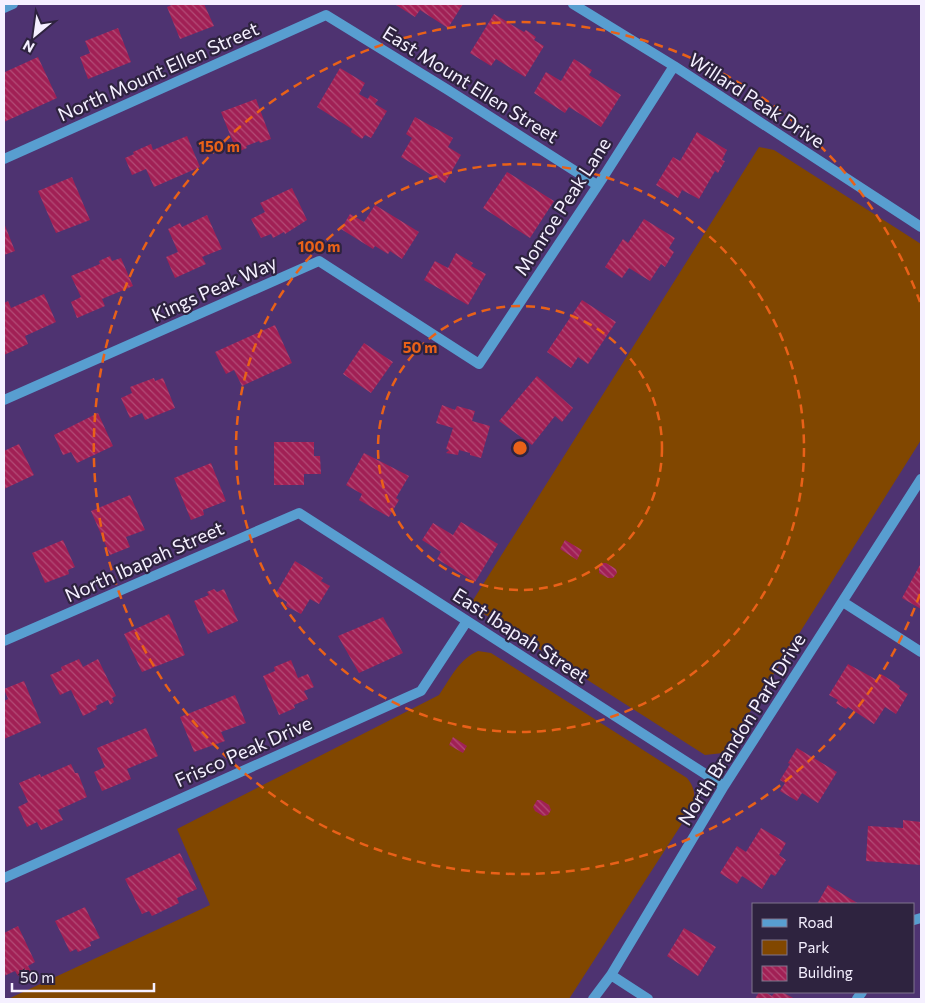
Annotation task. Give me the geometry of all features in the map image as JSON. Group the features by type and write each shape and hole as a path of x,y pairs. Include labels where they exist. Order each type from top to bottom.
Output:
{"street":[{"path":"4,8 13,4"},
{"name":"Willard Peak Drive","path":"573,4 674,66 921,227"},
{"name":"North Mount Ellen Street","path":"4,159 326,15"},
{"name":"East Mount Ellen Street","path":"326,15 448,90 596,185"},
{"name":"Monroe Peak Lane","path":"479,364 674,66"},
{"name":"Kings Peak Way","path":"4,400 319,261 479,364"},
{"name":"North Brandon Park Drive","path":"593,999 611,975 724,786 921,479"},
{"name":"East Ibapah Street","path":"299,513 724,786"},
{"name":"North Ibapah Street","path":"4,641 299,513"},
{"path":"843,602 921,652"},
{"name":"Frisco Peak Drive","path":"4,878 421,691 467,621"},
{"path":"611,975 648,999"}],"green space":[{"path":"759,147 774,150 921,244 921,440 729,745 723,753 705,755 470,605"},
{"path":"478,651 491,653 687,778 692,785 694,800 692,808 569,999 8,999 210,905 177,829 439,695 460,664"}],"building":[{"path":"174,4 204,4 214,26 180,39 167,7"},
{"path":"397,4 463,4 448,28 420,10 415,17"},
{"path":"494,14 524,32 526,30 536,37 534,40 544,46 525,77 496,59 491,66 470,53"},
{"path":"118,28 131,62 88,79 80,57 90,53 85,41"},
{"path":"38,57 57,98 4,122 4,69 5,72"},
{"path":"574,59 592,70 589,75 621,95 601,127 569,107 565,113 534,93 546,72 561,81"},
{"path":"340,68 365,83 359,94 368,99 370,95 378,100 375,104 387,111 371,138 365,135 362,139 351,132 352,129 317,107"},
{"path":"256,99 271,139 260,143 259,141 237,152 221,112"},
{"path":"415,117 453,138 448,147 461,155 445,183 401,157 412,138 406,134"},
{"path":"697,132 727,150 722,160 725,161 718,173 715,171 699,199 682,190 678,198 656,185 673,157 680,161"},
{"path":"187,136 200,167 154,187 146,169 132,175 125,158 134,154 133,152 151,144 153,150"},
{"path":"507,172 554,201 530,238 483,208"},
{"path":"72,177 90,220 56,233 38,191"},
{"path":"292,188 307,220 285,234 284,232 273,238 271,234 261,238 251,219 265,212 260,203"},
{"path":"375,205 419,232 402,259 390,251 388,254 375,246 373,249 341,229 350,214 364,222"},
{"path":"207,215 222,249 202,257 206,264 175,278 166,257 178,252 168,229 180,223 182,227"},
{"path":"644,219 675,238 669,248 674,252 665,267 661,264 650,281 629,268 622,278 605,267 623,239 628,243"},
{"path":"4,223 15,251 4,255"},
{"path":"456,253 473,263 471,266 486,274 468,305 424,280 435,261 448,268"},
{"path":"110,256 112,261 121,258 133,286 102,299 105,306 77,318 71,302 81,297 71,276 100,264 99,261"},
{"path":"44,294 56,322 25,336 28,344 4,355 4,303 8,301 11,308"},
{"path":"582,300 616,322 588,364 578,357 571,368 547,352"},
{"path":"275,325 292,363 242,386 234,370 226,374 215,352"},
{"path":"364,343 393,362 371,393 343,374"},
{"path":"537,376 573,408 562,422 555,416 532,445 499,421"},
{"path":"154,378 155,381 163,378 175,408 145,420 142,413 130,418 121,398 132,393 130,387"},
{"path":"442,405 455,410 457,406 475,411 472,421 490,426 481,458 459,450 458,455 446,453 449,450 446,449 453,428 436,423"},
{"path":"98,413 113,446 77,463 71,452 63,455 54,435"},
{"path":"274,442 314,442 314,456 320,456 321,474 304,474 304,485 274,485"},
{"path":"19,444 34,475 4,489 4,451"},
{"path":"364,453 409,476 396,498 399,500 389,517 359,500 362,494 346,485"},
{"path":"211,463 226,501 203,510 204,515 191,520 174,478"},
{"path":"130,495 145,530 126,537 130,547 110,555 91,511"},
{"path":"461,522 498,544 475,582 437,559 441,552 422,540 433,523 453,535"},
{"path":"63,540 75,567 68,570 69,574 45,583 32,553"},
{"path":"565,540 582,550 577,560 560,549"},
{"path":"295,561 323,578 321,581 330,586 319,604 310,599 301,614 286,606 287,602 275,595"},
{"path":"602,563 606,563 616,569 617,573 613,578 608,578 599,573 599,566"},
{"path":"921,563 921,609 902,598"},
{"path":"214,589 217,592 224,589 238,621 208,634 194,601 209,595 207,592"},
{"path":"169,614 185,655 142,672 124,634"},
{"path":"383,617 403,653 359,673 338,636"},
{"path":"79,659 83,667 98,659 116,696 112,698 114,702 110,705 108,700 96,706 97,709 83,716 71,690 60,695 50,675 62,670 61,667"},
{"path":"291,660 298,678 308,674 314,687 304,691 308,699 294,705 295,708 279,715 263,676 275,671 274,667"},
{"path":"848,664 877,680 881,674 900,686 899,689 908,694 896,714 885,707 874,724 848,707 846,709 836,703 838,700 829,695"},
{"path":"24,681 41,723 4,739 4,701 8,699 4,689"},
{"path":"235,695 246,723 221,732 225,741 194,752 180,717"},
{"path":"146,728 158,756 127,769 131,779 102,791 94,772 105,767 97,748"},
{"path":"453,737 467,746 463,753 449,745"},
{"path":"797,748 837,772 818,803 802,793 797,801 780,791 785,783 780,780"},
{"path":"71,764 75,773 78,773 87,797 58,810 63,820 41,830 37,822 27,827 18,807 28,802 19,783 40,774 41,777"},
{"path":"537,800 541,800 549,805 551,810 548,815 543,816 535,811 533,807"},
{"path":"903,820 921,822 921,865 866,861 868,826 903,828"},
{"path":"761,828 786,843 779,855 786,860 775,876 771,874 762,889 742,876 737,884 720,873 737,846 746,852"},
{"path":"180,853 197,889 177,898 179,903 152,916 149,911 142,914 125,879"},
{"path":"828,885 857,903 818,903"},
{"path":"85,907 100,938 90,942 91,946 78,952 76,949 70,952 55,921"},
{"path":"18,926 35,962 28,966 31,971 18,976 15,971 4,976 4,933"},
{"path":"684,928 716,947 698,976 667,956"},
{"path":"758,993 767,993 772,996 774,993 784,993 795,999 755,999"}]}
